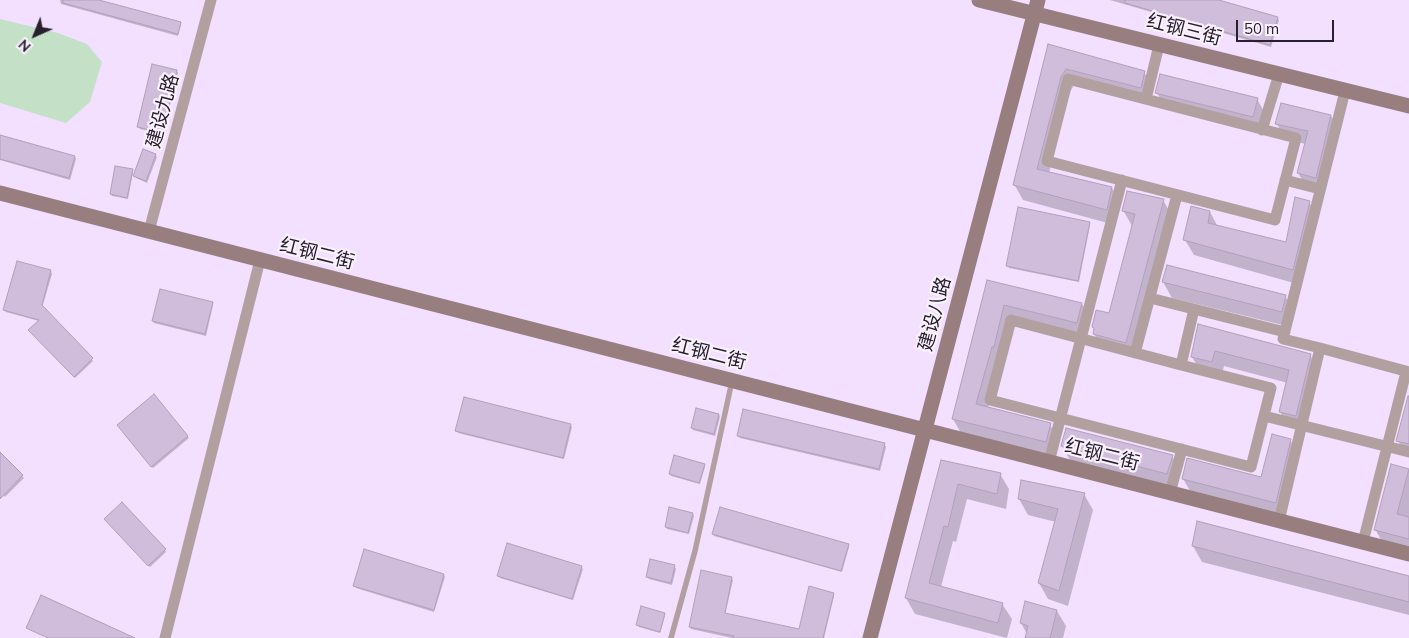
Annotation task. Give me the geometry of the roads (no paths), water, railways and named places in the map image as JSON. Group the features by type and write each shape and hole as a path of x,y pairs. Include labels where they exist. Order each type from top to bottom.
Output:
{"street":[{"name":"建设九路","path":"149,231 211,0"},
{"name":"红钢三街","path":"979,0 1036,7 1159,45 1409,106"},
{"name":"建设八路","path":"870,638 1036,7"},
{"path":"1146,99 1159,45"},
{"path":"1262,130 1278,74"},
{"path":"1068,79 1146,99 1296,138 1275,220 1047,161 1068,79"},
{"path":"1345,90 1283,339 1408,372 1362,542"},
{"path":"1049,462 1122,180"},
{"path":"1285,180 1320,189"},
{"name":"红钢二街","path":"0,193 1409,554"},
{"path":"1135,353 1178,195"},
{"path":"165,638 260,260"},
{"path":"1150,298 1285,332"},
{"path":"1181,365 1194,309"},
{"path":"1011,320 1081,338 1271,388 1251,467 990,400 1011,320"},
{"path":"1279,521 1320,348"},
{"path":"1264,416 1409,452"},
{"path":"1170,493 1182,449"}],"lane":[{"path":"671,638 695,551 732,381"}]}
